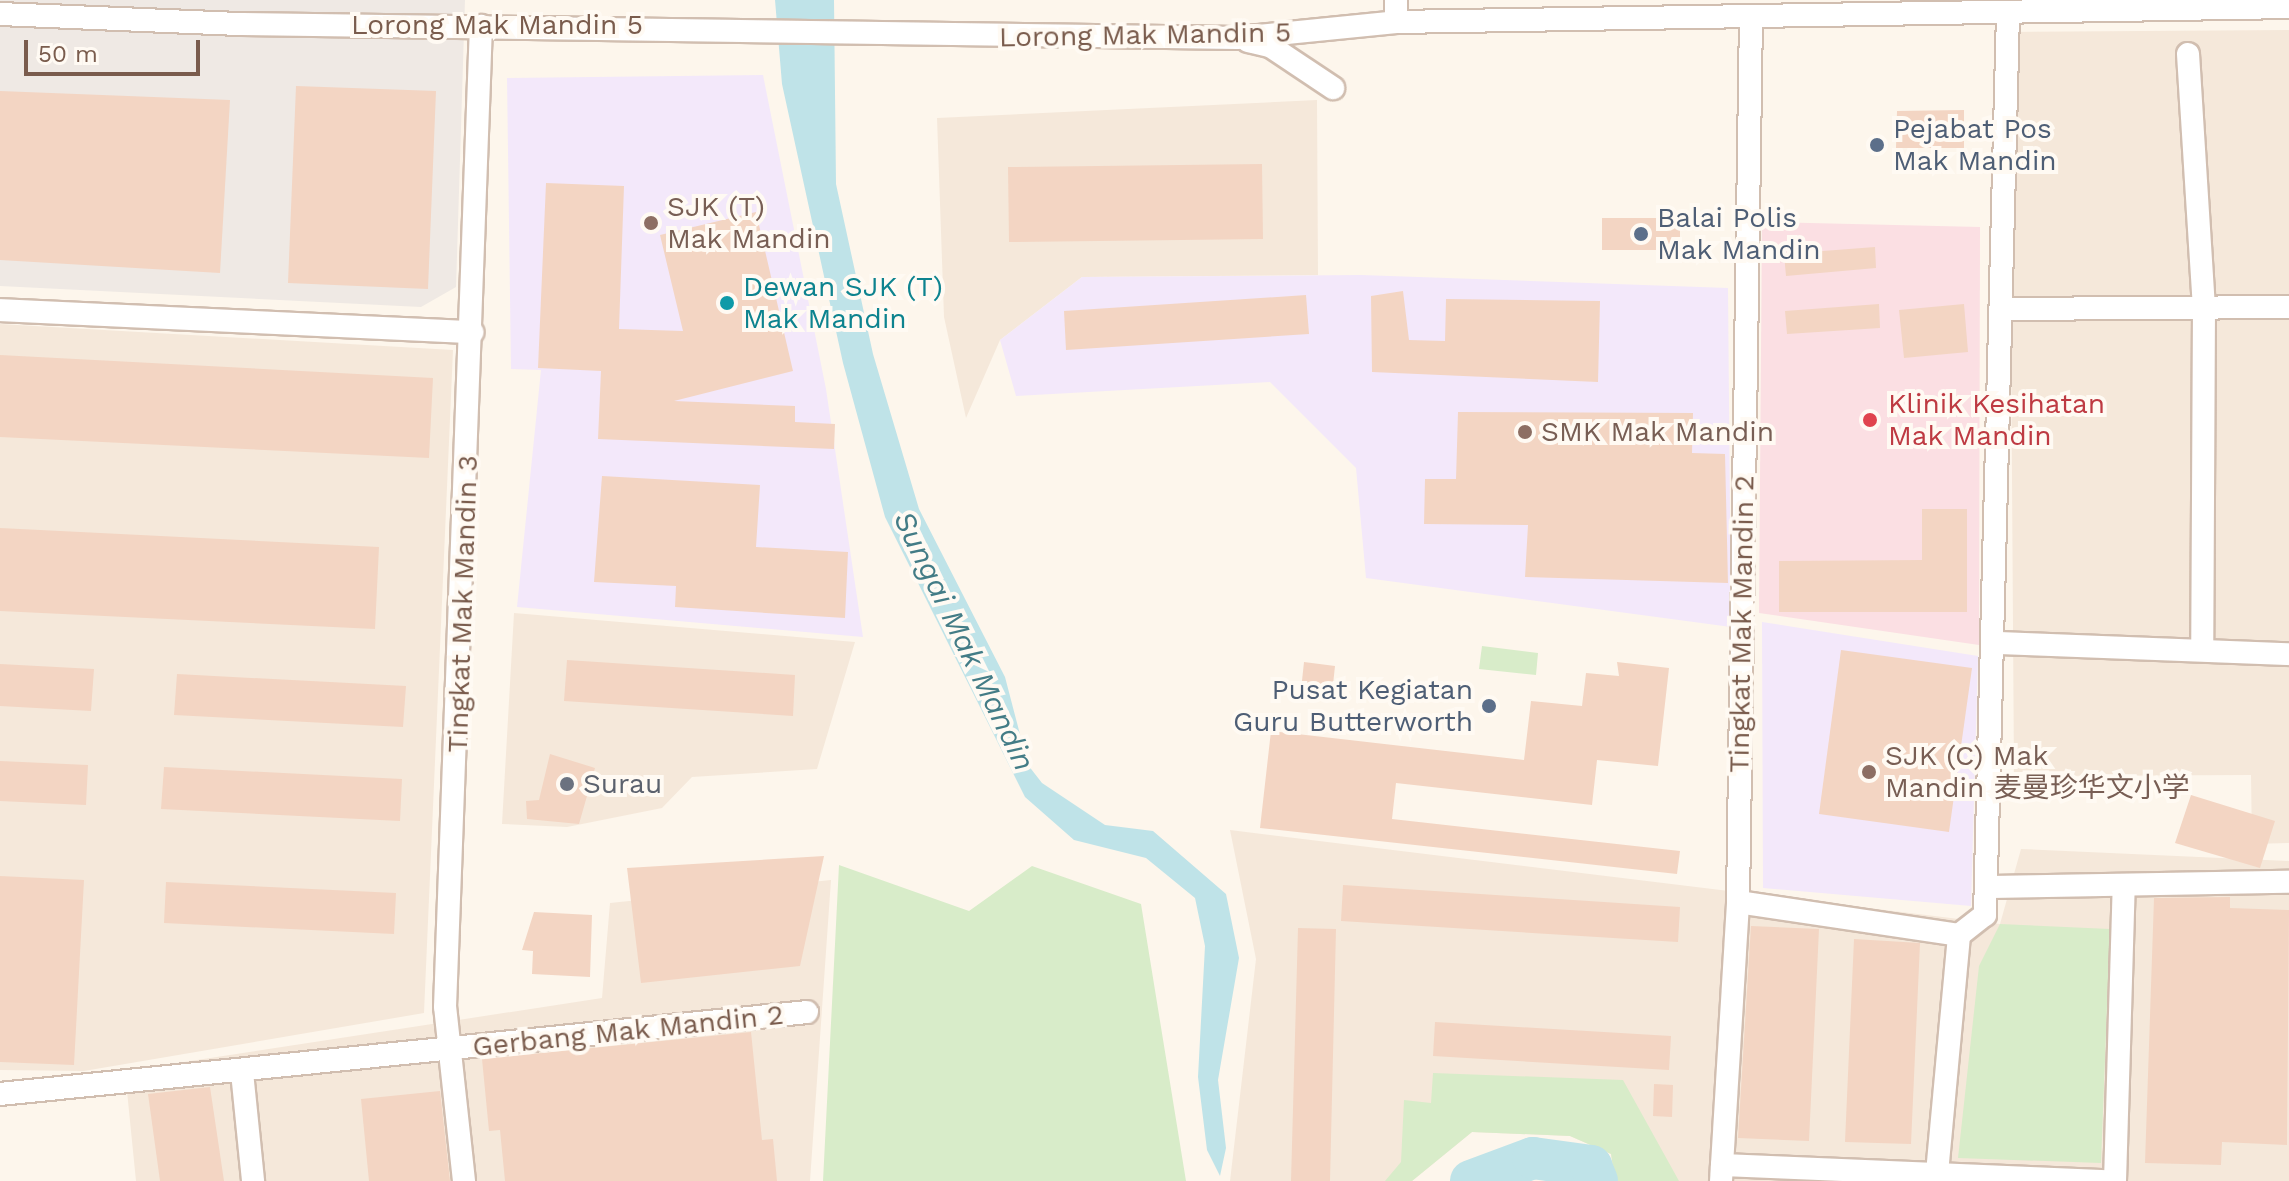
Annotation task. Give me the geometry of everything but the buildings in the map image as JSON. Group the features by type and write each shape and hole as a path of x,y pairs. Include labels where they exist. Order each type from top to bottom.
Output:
{"street":[{"name":"Lorong Mak Mandin 5","path":"0,14 869,35 1237,38 1396,11 1751,18 2289,7"},
{"path":"1738,902 1959,935 1985,915 1997,643 2008,12"},
{"name":"Tingkat Mak Mandin 2","path":"1721,1173 1738,902 1751,18"},
{"name":"Tingkat Mak Mandin 3","path":"464,1181 445,1007 481,26"},
{"path":"1237,38 1270,46 1333,88"},
{"path":"2188,54 2204,308 2202,650"},
{"path":"2004,309 2289,307"},
{"path":"0,310 472,332"},
{"path":"1997,643 2289,654"},
{"path":"1988,887 2289,882"},
{"path":"2115,1181 2124,886"},
{"path":"1937,1173 1959,935"},
{"name":"Gerbang Mak Mandin 2","path":"0,1094 242,1072 807,1012"},
{"path":"242,1072 253,1181"},
{"path":"1721,1173 1937,1173 2108,1181"}],"shaded area":[{"path":"0,0 465,0 456,287 421,307 0,286"},
{"path":"2289,30 2289,843 2252,844 2251,775 2014,776 2009,32"},
{"name":"SJK (T) Mak Mandin","path":"763,75 826,389 863,637 517,607 541,370 511,369 507,78"},
{"path":"1317,100 1318,275 1082,277 1000,340 966,418 944,317 937,118"},
{"name":"Klinik Kesihatan Mak Mandin","path":"1762,222 1980,227 1979,645 1759,613"},
{"name":"SMK Mak Mandin","path":"1361,275 1728,288 1731,627 1366,578 1356,468 1270,382 1016,396 1000,340 1082,277"},
{"path":"0,324 453,350 424,1013 84,1071 0,1070"},
{"path":"514,613 855,642 817,769 692,777 662,808 567,827 502,824"},
{"name":"SJK (C) Mak Mandin 麦曼珍华文小学","path":"1762,622 1978,656 1971,906 1763,888"},
{"path":"1230,830 2000,924 2021,849 2289,861 2289,1181 1615,1181 1611,1154 1570,1136 1472,1132 1412,1181 1230,1181 1256,959"},
{"path":"831,880 810,1181 136,1181 125,1071 602,998 610,903"}],"green space":[{"path":"1482,646 1538,653 1536,675 1479,669"},
{"path":"839,865 969,911 1032,866 1141,904 1186,1181 823,1181"},
{"path":"2000,924 2110,929 2101,1163 1958,1158 1979,966"},
{"path":"1433,1073 1623,1080 1679,1181 1615,1181 1611,1154 1570,1136 1472,1132 1412,1181 1385,1181 1401,1162 1404,1100 1431,1103"}],"water":[{"path":"775,0 834,0 836,184 873,354 919,509 1005,677 1028,765 1042,783 1105,825 1153,831 1226,894 1239,958 1218,1080 1226,1148 1220,1176 1207,1150 1198,1077 1205,946 1195,898 1146,858 1074,840 1025,797 885,517 843,363 782,84"}],"waterway":[{"name":"Sungai Mak Mandin","path":"1471,1181 1533,1158 1591,1166 1597,1181"}],"place":[{"name":"Pejabat Pos Mak Mandin","path":"1877,145"},
{"name":"SJK (T) Mak Mandin","path":"651,223"},
{"name":"Balai Polis Mak Mandin","path":"1641,234"},
{"name":"Dewan SJK (T) Mak Mandin","path":"727,303"},
{"name":"Klinik Kesihatan Mak Mandin","path":"1870,420"},
{"name":"SMK Mak Mandin","path":"1525,432"},
{"name":"Pusat Kegiatan Guru Butterworth","path":"1489,706"},
{"name":"SJK (C) Mak Mandin 麦曼珍华文小学","path":"1869,772"},
{"name":"Surau","path":"567,784"}]}
